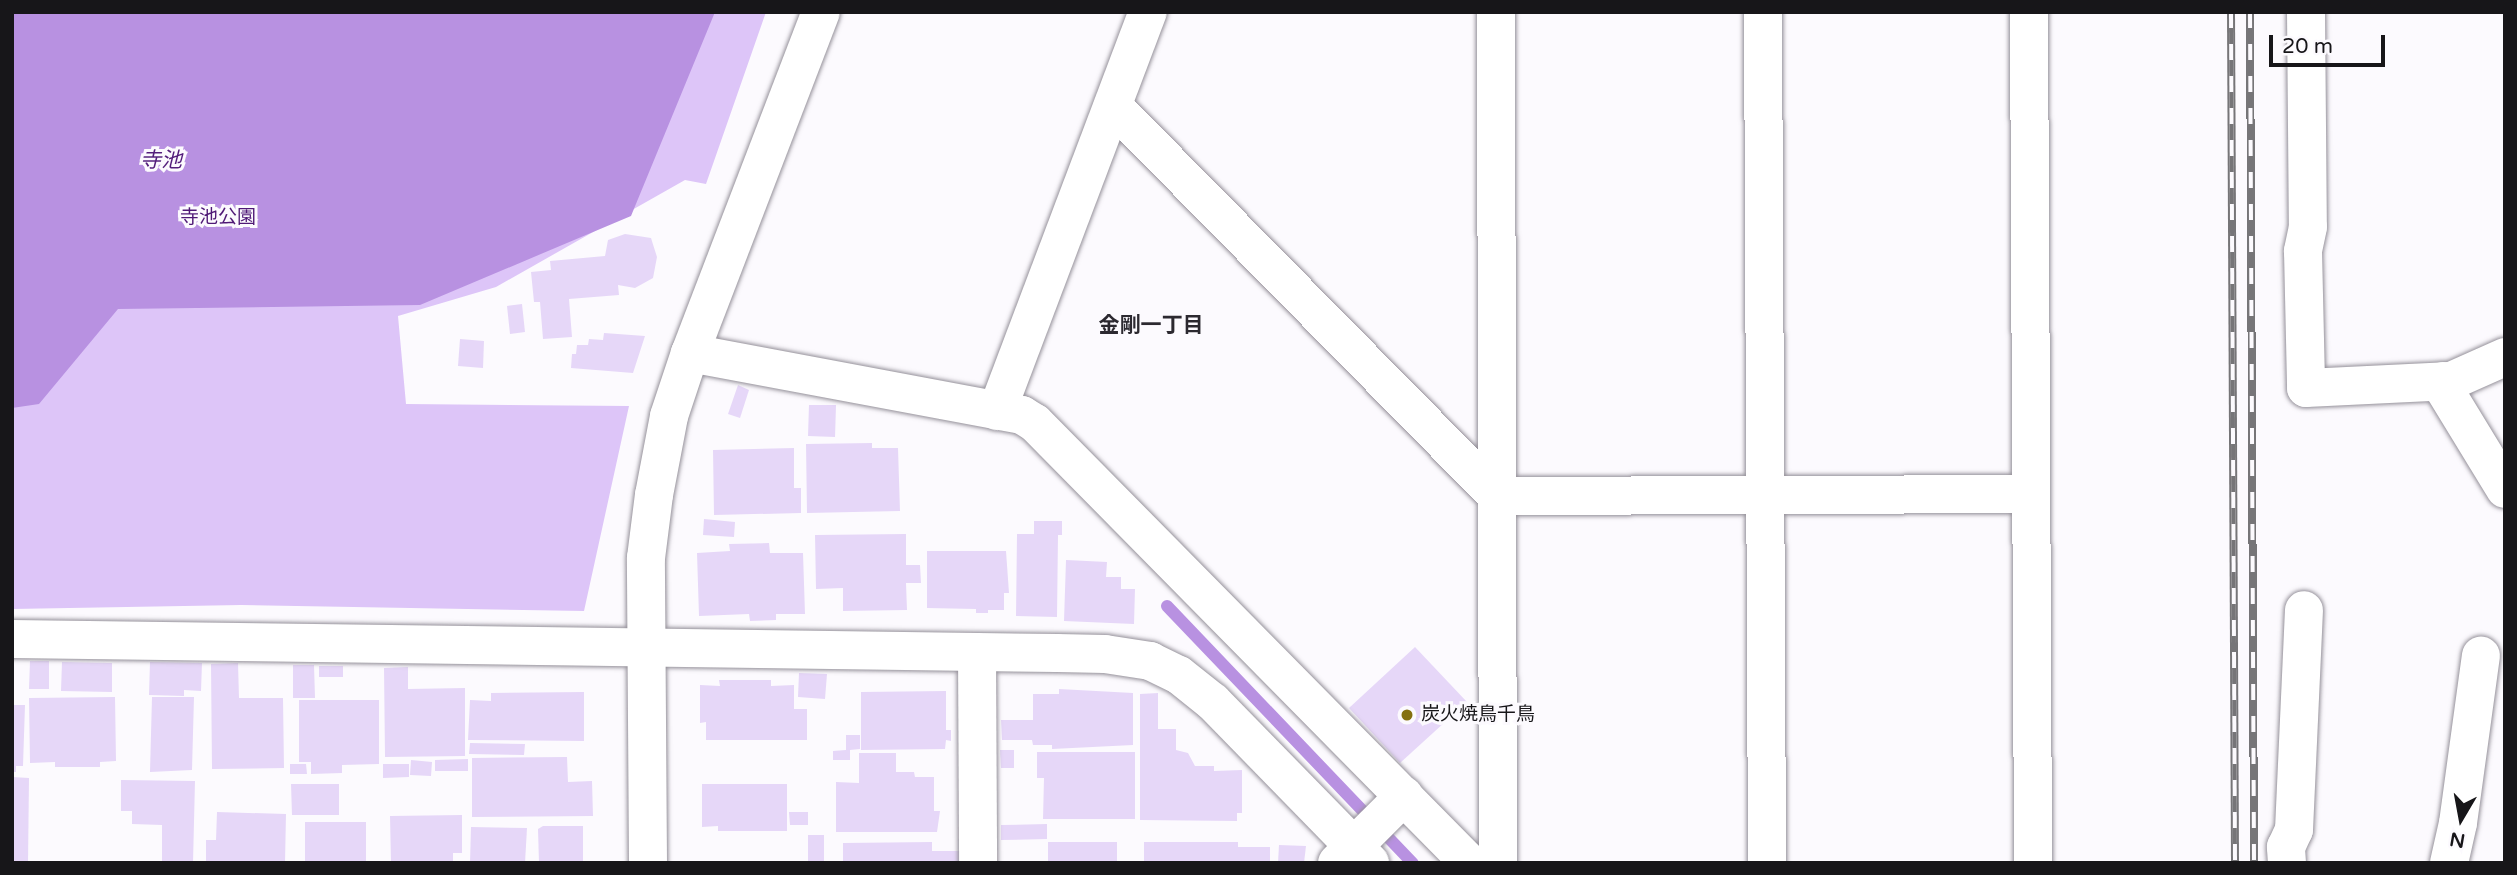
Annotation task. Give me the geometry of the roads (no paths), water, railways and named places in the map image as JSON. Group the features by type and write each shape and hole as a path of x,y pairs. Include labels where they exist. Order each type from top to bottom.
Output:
{"street":[{"path":"648,863 646,558 654,495 669,416 690,354 821,12"},
{"path":"998,411 1148,12"},
{"path":"1496,12 1498,863"},
{"path":"1763,12 1767,863"},
{"path":"2029,12 2033,863"},
{"path":"2306,12 2308,227 2303,251 2306,388 2451,382 2505,357"},
{"path":"1113,106 1497,496 2031,494"},
{"path":"690,354 1022,415 1035,424 1370,835"},
{"path":"2443,382 2444,390 2505,489"},
{"path":"2287,863 2286,847 2294,830 2304,610"},
{"path":"12,639 1105,654 1150,661 1179,675 1370,835 1469,863"},
{"path":"977,652 978,863"},
{"path":"2449,863 2458,823 2481,656"}],"water":[{"name":"寺池","path":"12,12 715,12 631,216 420,305 118,309 39,404 12,408"}],"waterway":[{"path":"1167,606 1413,863"}],"railway":[{"path":"2231,12 2235,863"},
{"path":"2250,12 2254,863"}],"place":[{"name":"炭火焼鳥千鳥","path":"1407,715"}],"district":[{"name":"金剛一丁目","path":"1151,326"}],"park label":[{"name":"寺池公園","path":"218,218"}]}
